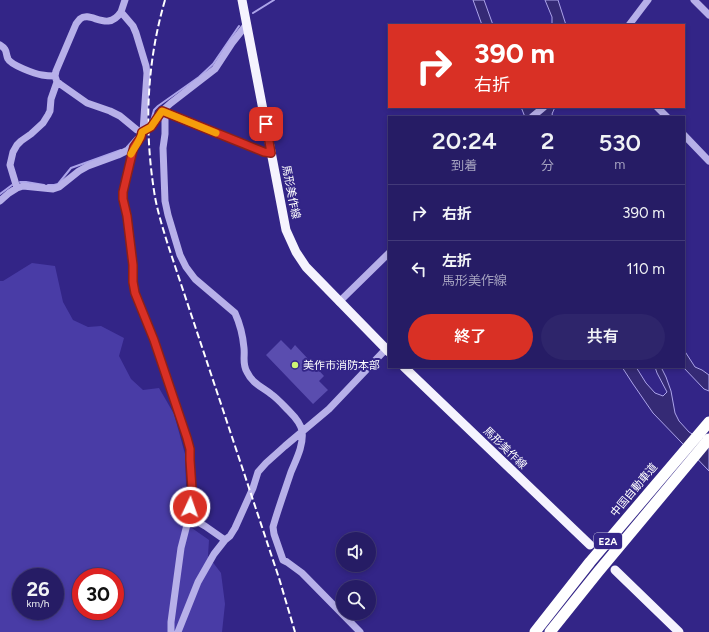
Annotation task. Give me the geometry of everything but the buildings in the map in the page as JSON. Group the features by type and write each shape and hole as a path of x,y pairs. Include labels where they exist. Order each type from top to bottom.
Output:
{"highway":[{"name":"中国自動車道","path":"550,632 686,457 709,422"},
{"name":"中国自動車道","path":"535,632 590,562 686,457 709,439"}],"main road":[{"name":"馬形美作線","path":"242,0 286,230 296,252 306,267 387,351"},
{"name":"馬形美作線","path":"405,368 590,545"},
{"path":"615,570 679,632"}],"street":[{"path":"17,188 10,165 13,152 17,145 43,123 48,115 56,79 56,71 76,24 80,18 85,17 105,21 112,20 118,17 125,0"},
{"path":"630,24 648,0"},
{"path":"694,0 709,16"},
{"path":"121,12 133,26 136,33 147,73 141,137 134,147 123,192 135,293 154,340 190,449 192,489 189,517 181,548 171,632"},
{"path":"142,132 151,127 162,111 171,103 215,69 232,43 247,24"},
{"path":"0,45 6,52 8,59 12,62 29,71 56,79 60,84 88,103 120,116 137,130 142,132"},
{"path":"533,116 543,108"},
{"path":"659,108 666,116"},
{"path":"162,111 264,152 271,153"},
{"path":"162,111 165,120 163,148 165,201 180,255 186,267 195,279 236,313 244,346 245,370 253,381 270,393 292,413 302,431 299,452 274,527 274,534 283,560 302,573 360,632"},
{"path":"685,136 709,161"},
{"path":"0,201 9,193 23,186 52,189 59,187 79,171 88,166 118,155 134,147"},
{"path":"339,302 388,254"},
{"path":"178,632 201,577 214,554 235,528 258,472 266,463 329,408 387,351"},
{"path":"189,517 225,540"}],"shaded area":[{"path":"473,0 484,0 493,24 482,24"},
{"path":"545,0 558,0 566,24 552,24 552,17"},
{"path":"521,108 555,108 553,116 525,116"},
{"path":"32,263 55,266 63,302 73,320 88,327 101,326 124,338 119,356 131,379 143,390 159,388 174,414 185,454 186,485 179,519 209,540 208,556 221,573 225,604 222,632 0,632 0,281 3,281"},
{"path":"685,352 695,367 709,375 709,391 704,389 684,368"},
{"path":"623,368 637,368 646,383 655,393 663,396 667,392 655,368 662,368 671,391 675,413 679,421 689,432 709,444 709,471 653,413"}],"waterway":[{"path":"253,13 274,0"},
{"path":"151,121 154,110 158,106 199,77 213,64 239,26"},
{"path":"127,147 136,137"},
{"path":"48,185 58,184 71,168 121,150"},
{"path":"20,182 44,185"},
{"path":"0,194 12,185"}],"railway":[{"path":"165,0 154,49 149,98 149,148 156,203 168,245 279,578 295,632"}],"slow traffic":[{"path":"131,154 141,137 142,132 155,123 162,111 216,133"}],"place":[{"name":"美作市消防本部","path":"295,365"}],"route":[{"path":"190,507 192,489 190,449 154,340 135,293 133,282 133,265 123,192 134,147 141,137 142,132 155,123 162,111 264,152 271,153 266,124"}]}
